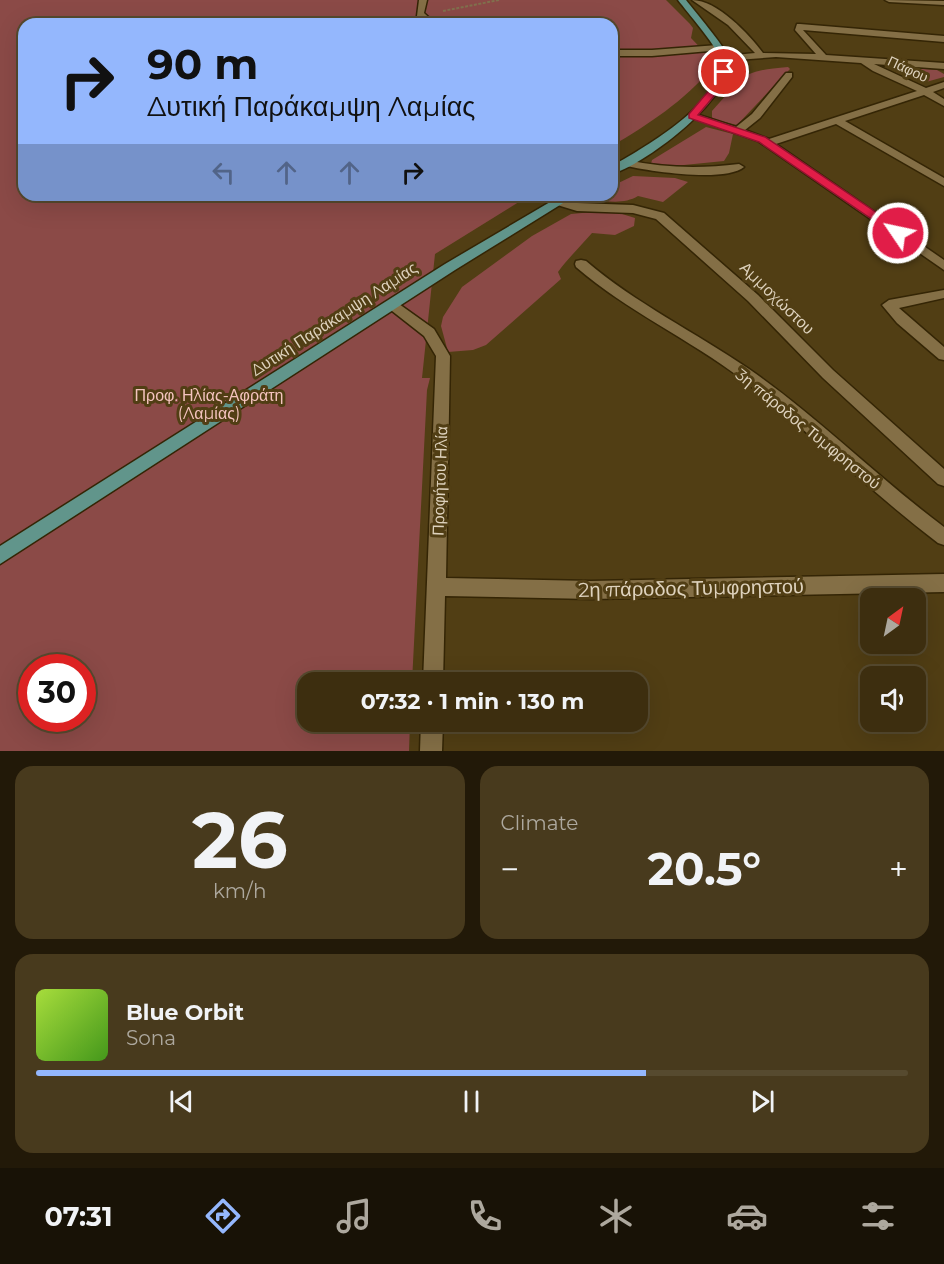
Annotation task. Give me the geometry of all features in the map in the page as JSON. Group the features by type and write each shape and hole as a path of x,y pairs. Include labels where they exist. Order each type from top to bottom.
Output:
{"main road":[{"path":"618,168 660,143 693,116 719,84 726,65 725,59 682,0"},
{"name":"Δυτική Παράκαμψη Λαμίας","path":"0,556 392,304 561,201"}],"street":[{"path":"423,0 420,14 425,18"},
{"path":"696,0 724,19 760,54"},
{"path":"889,0 944,3"},
{"path":"822,56 800,30 800,26 944,39"},
{"path":"618,53 718,48"},
{"path":"725,59 760,54 822,56 944,66"},
{"name":"Πάφου","path":"862,59 876,69 925,91 944,103"},
{"path":"739,130 756,116 789,75"},
{"path":"768,143 944,85"},
{"path":"693,116 739,130 768,143 944,266"},
{"path":"836,120 944,183"},
{"path":"626,163 666,171 692,172 739,167"},
{"name":"Αμμοχώστου","path":"567,201 577,207 640,210 660,216 753,298 828,374 944,478"},
{"name":"3η πάροδος Τυμφρηστού","path":"581,264 609,288 745,374 798,416 896,501 944,537"},
{"path":"944,294 889,305 902,320 944,355"},
{"name":"Προφήτου Ηλία","path":"392,304 431,333 439,343 443,356 434,672"},
{"name":"2η πάροδος Τυμφρηστού","path":"437,587 591,590 944,583"},
{"path":"431,751 432,732"}],"path":[{"path":"420,14 448,11 499,0"}],"green space":[{"name":"Προφ. Ηλίας-Αφράτη (Λαμίας)","path":"0,0 666,0 690,24 693,28 691,38 713,61 712,68 690,91 665,111 618,142 618,18 18,18 18,201 520,201 435,254 422,378 430,378 427,390 413,672 297,672 297,732 410,732 409,751 0,751"},
{"path":"788,67 790,69 737,125 712,119 712,111 743,78 760,71"},
{"path":"898,67 937,70 944,74 944,77 926,82 896,72"},
{"path":"706,127 733,134 729,153 724,161 674,166 651,164 652,160"},
{"path":"633,176 675,178 688,182 663,202 638,196 618,201 618,183"},
{"path":"603,211 635,218 634,226 615,235 592,233 558,272 561,279 486,345 473,350 448,352 441,326 443,317 462,287 532,236 571,214"}],"route":[{"path":"724,72 719,84 693,116 748,133 762,140 898,233"}]}
